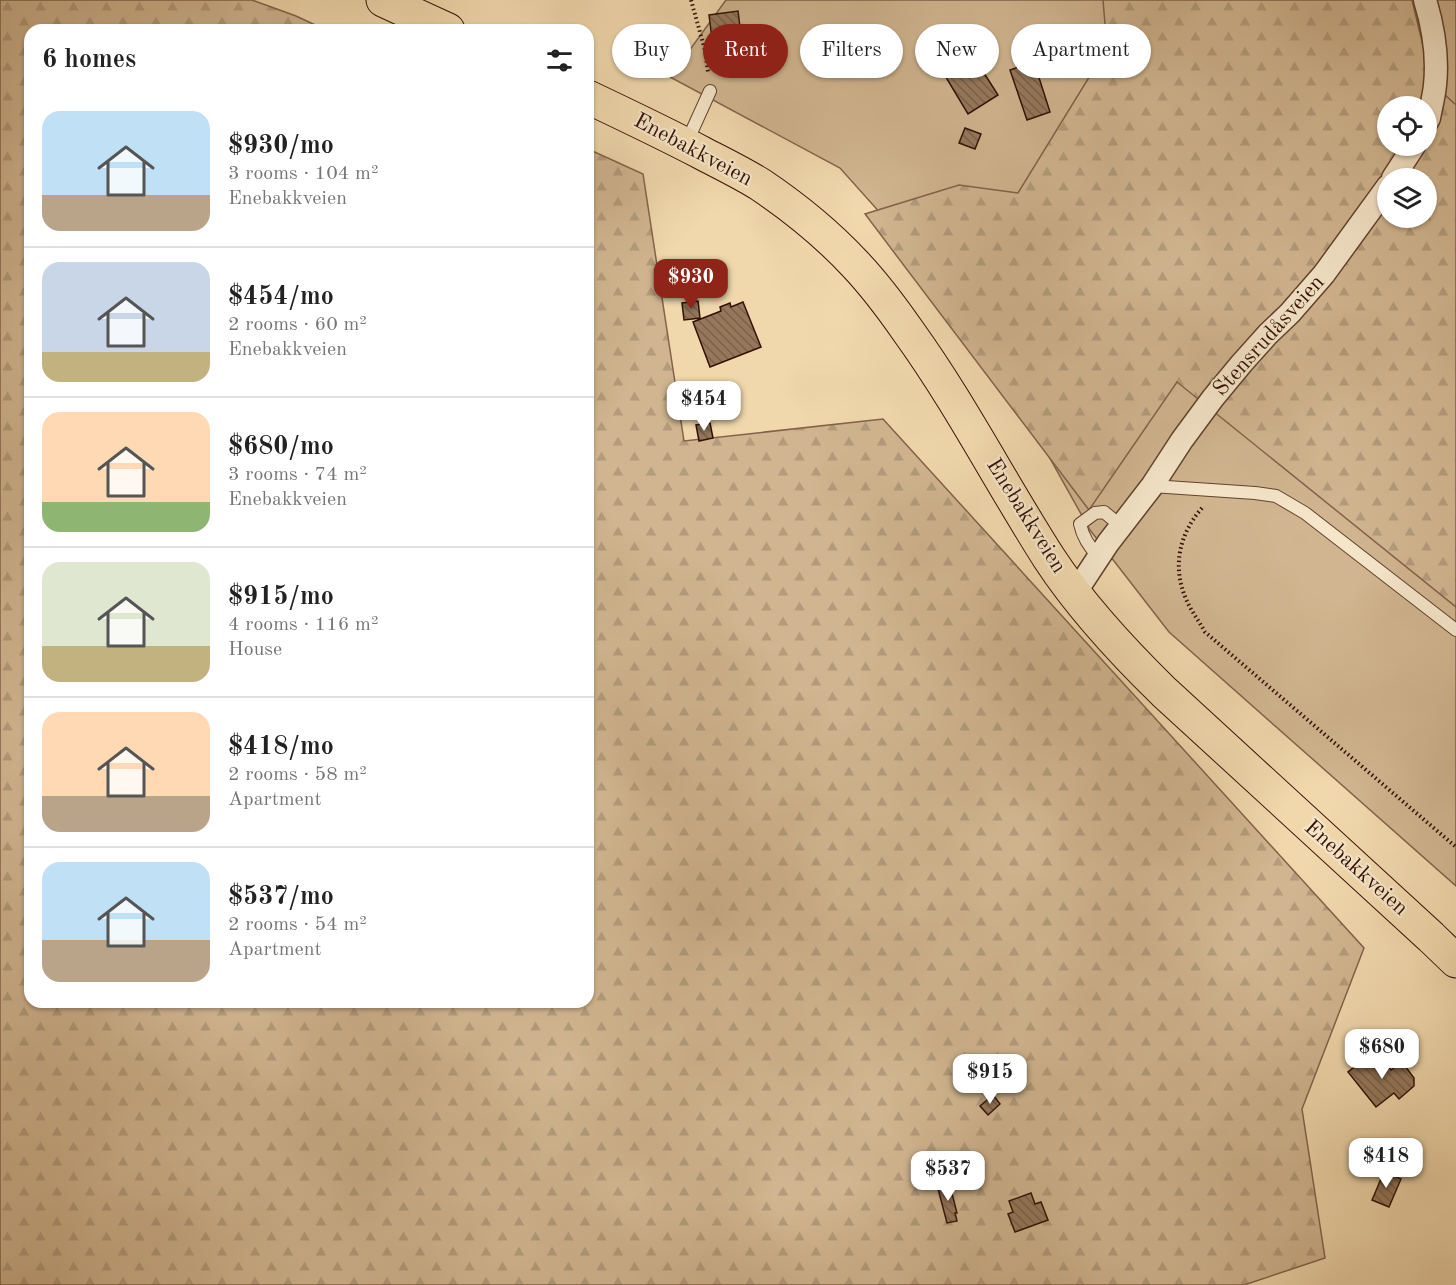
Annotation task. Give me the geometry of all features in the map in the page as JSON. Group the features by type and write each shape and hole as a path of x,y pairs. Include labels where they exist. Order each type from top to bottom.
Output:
{"main road":[{"path":"383,0 435,24"},
{"name":"Enebakkveien","path":"594,99 686,145 777,196 820,230 856,265 919,345 962,411 1051,560 1100,625 1128,657 1164,692 1456,961"}],"street":[{"path":"1425,0 1430,15 1435,51 1433,96"},
{"name":"Stensrudåsveien","path":"1075,592 1213,398 1324,274 1377,201"}],"lane":[{"path":"686,145 710,91"},
{"path":"1152,486 1276,496 1305,513 1456,630"},
{"path":"1099,557 1082,535 1080,524 1095,513 1104,512 1121,526"}],"path":[{"path":"691,0 705,50 710,91"},
{"path":"1235,492 1202,508 1183,537 1178,560 1179,578 1186,599 1205,632 1456,847"}],"green space":[{"path":"0,0 252,0 313,24 24,24 24,1008 594,1008 594,152 643,174 684,441 883,419 1364,948 1302,1109 1325,1258 1244,1285 0,1285"},
{"path":"726,0 1456,0 1456,886 1169,632 1090,530 967,310 840,168 672,78 691,78 691,48 703,32 703,78 788,78 788,24 709,24"},
{"path":"1103,0 1412,0 1432,83 1456,105 1456,607 1177,382 1089,510 865,214 959,185 1018,193 1089,78 1151,78 1151,24 1105,24"}],"building":[{"path":"738,11 740,24 710,24 709,15"},
{"path":"946,78 987,78 998,95 968,114"},
{"path":"1013,78 1039,78 1050,112 1027,120"},
{"path":"965,128 981,134 975,149 959,143"},
{"path":"698,301 700,318 684,320 682,303"},
{"path":"743,302 761,347 710,367 693,322 721,311 720,307 730,303 731,307"},
{"path":"710,423 713,438 699,441 696,425"},
{"path":"1366,1058 1372,1065 1382,1058 1391,1070 1402,1062 1414,1078 1414,1086 1399,1099 1394,1093 1376,1107 1348,1072"},
{"path":"993,1095 1000,1104 988,1115 980,1106"},
{"path":"1384,1172 1401,1179 1389,1207 1372,1200"},
{"path":"949,1182 957,1221 947,1223 937,1185"},
{"path":"1031,1193 1035,1204 1041,1202 1048,1220 1015,1232 1008,1214 1013,1212 1009,1201"}]}
